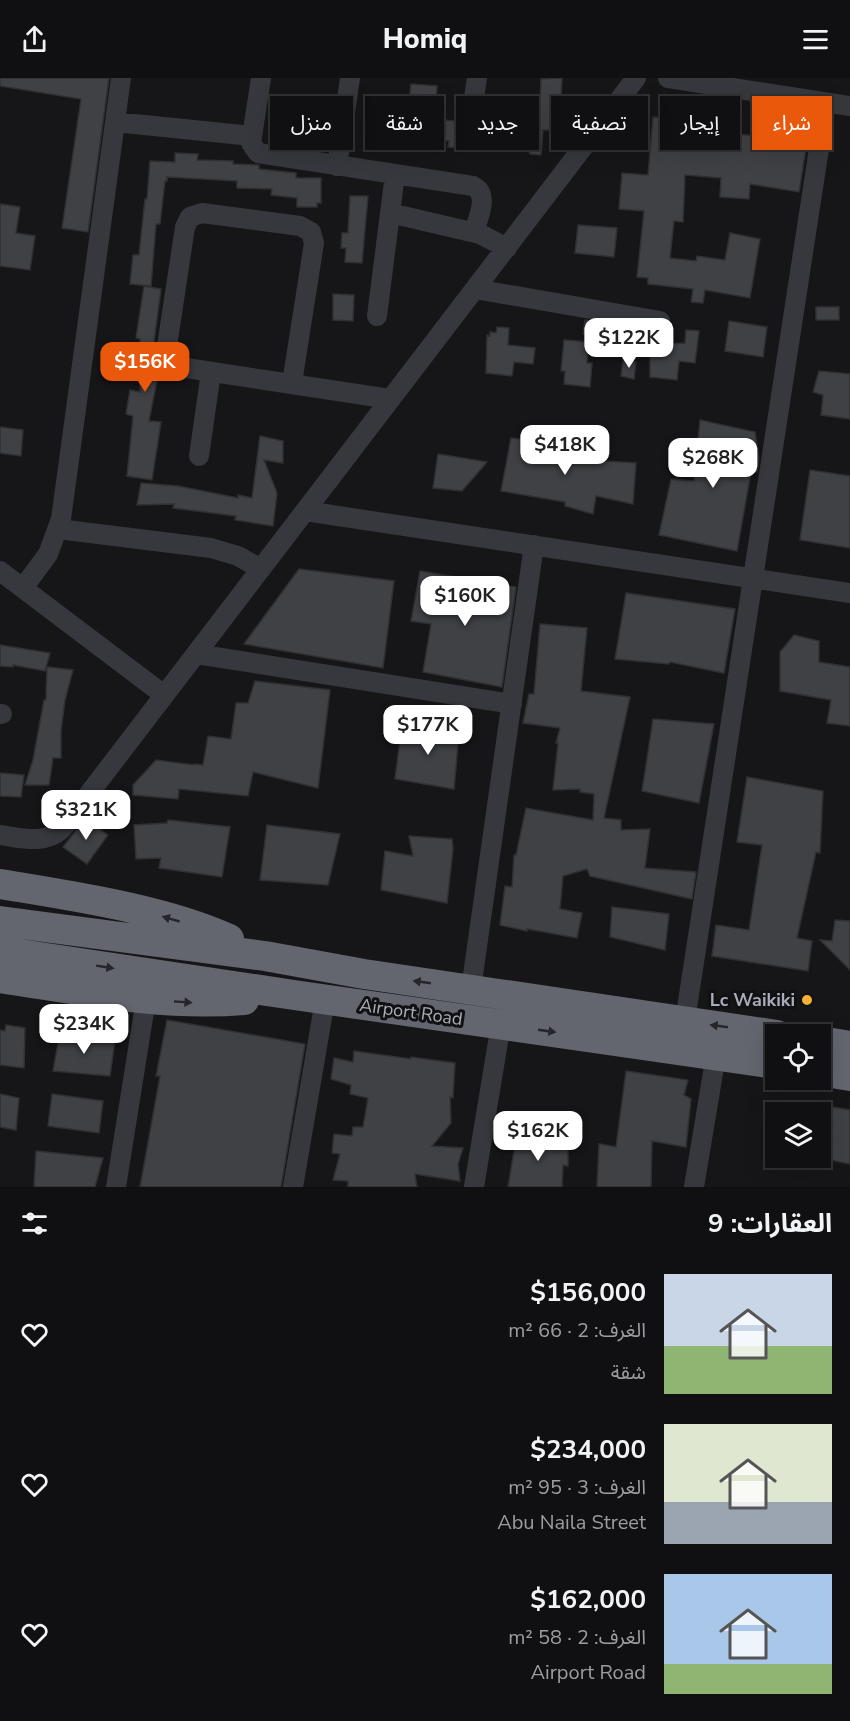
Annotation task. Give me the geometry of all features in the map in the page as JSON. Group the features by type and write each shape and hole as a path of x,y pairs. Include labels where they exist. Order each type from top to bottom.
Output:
{"highway":[{"path":"0,884 149,913 206,930 265,956"},
{"name":"Airport Road","path":"0,921 265,956 364,974 765,1033"},
{"name":"Airport Road","path":"0,951 765,1063"},
{"path":"0,978 146,999 214,1003 294,995"},
{"path":"831,1043 850,1046"},
{"path":"831,1073 850,1076"}],"street":[{"path":"23,588 40,566 61,519 122,78"},
{"path":"261,78 251,143 258,153 477,187 483,198 474,232"},
{"path":"337,166 350,78"},
{"path":"474,96 477,78"},
{"path":"0,835 38,840 55,835 62,829 636,78"},
{"path":"668,78 782,96"},
{"path":"832,104 850,106"},
{"path":"116,122 252,136"},
{"path":"685,1022 819,150"},
{"path":"377,316 395,174"},
{"path":"292,383 314,243 311,232 300,226 202,213 190,217 185,227 166,346 174,364 211,372 390,399"},
{"path":"390,213 474,232 491,238 507,248"},
{"path":"475,289 660,321"},
{"path":"199,456 211,372"},
{"path":"305,511 850,593"},
{"path":"58,529 211,548 238,556 261,569"},
{"path":"471,989 534,545"},
{"path":"0,571 164,696"},
{"path":"196,654 512,704"},
{"path":"116,1187 146,999"},
{"path":"293,1187 325,1000"},
{"path":"474,1187 501,1024"},
{"path":"694,1187 716,1055"}],"building":[{"path":"0,78 109,78 88,232 62,228 81,99 0,86"},
{"path":"562,78 561,96 551,96 551,130 543,130 541,155 530,154 528,150 539,150 541,79"},
{"path":"411,84 437,86 436,96 410,96"},
{"path":"653,117 660,117 660,150 740,150 740,135 752,135 752,150 806,150 799,192 750,184 749,199 720,197 721,178 685,175 683,222 674,221 670,258 696,261 697,256 725,260 730,233 760,239 750,298 705,290 703,303 691,302 693,289 648,284 648,278 637,277 644,211 619,209 622,173 648,175"},
{"path":"444,120 456,121 456,147 448,147 449,141 444,141"},
{"path":"175,153 198,154 197,160 233,161 233,164 259,165 259,169 296,173 296,178 321,178 321,203 317,203 317,207 297,207 297,198 271,195 272,189 237,188 237,181 167,177 160,224 156,224 151,286 130,284 133,255 139,255 150,161 175,162"},
{"path":"350,196 368,196 362,263 345,262 346,248 341,248 342,233 348,233"},
{"path":"0,204 20,207 16,233 35,236 30,270 0,266"},
{"path":"578,225 617,228 614,257 575,253"},
{"path":"144,286 161,289 153,349 155,349 158,375 149,421 161,422 152,480 127,476 133,416 126,414 130,390 140,392 140,339 136,338"},
{"path":"333,294 354,295 353,321 333,320"},
{"path":"816,307 839,307 839,320 816,320"},
{"path":"585,320 615,325 614,338 583,334"},
{"path":"729,321 767,327 763,357 725,351"},
{"path":"497,327 509,328 508,345 535,348 533,364 514,362 512,376 486,373 487,335 490,336 490,332 496,333"},
{"path":"686,330 699,331 695,363 679,361 677,380 650,377 650,345 685,343"},
{"path":"564,340 588,342 587,363 592,363 590,387 564,384 565,371 561,371"},
{"path":"623,360 636,362 634,379 621,376"},
{"path":"819,371 850,374 850,419 821,415 823,395 813,392"},
{"path":"700,420 755,432 759,458 757,472 751,472 737,551 659,535 671,479 694,481"},
{"path":"0,427 23,430 21,456 0,453"},
{"path":"260,436 283,441 283,463 264,460 277,493 273,526 235,520 236,516 173,508 174,504 137,505 141,483 178,486 238,498 238,495 252,498"},
{"path":"511,438 558,443 556,458 636,463 633,504 596,496 593,514 565,506 565,502 501,491"},
{"path":"438,454 487,462 462,491 433,488"},
{"path":"810,470 850,476 850,548 800,540"},
{"path":"299,569 394,581 383,668 244,644"},
{"path":"420,571 516,587 502,687 423,672 431,624 411,621"},
{"path":"626,593 735,609 724,673 670,662 669,664 615,659"},
{"path":"540,624 587,628 581,691 630,697 604,818 621,820 621,830 650,829 645,868 696,872 692,899 590,876 587,869 563,876 560,909 582,913 577,938 500,925 505,886 512,887 514,855 516,855 526,808 593,820 594,794 580,792 580,789 553,790 558,743 556,743 560,728 523,723 529,694 534,694"},
{"path":"794,635 819,641 819,662 850,667 850,726 827,723 831,700 780,691 780,652"},
{"path":"0,645 50,653 45,671 13,665 13,667 0,666"},
{"path":"47,667 73,670 65,700 61,731 61,758 53,758 49,785 25,785 33,760 44,700 46,700"},
{"path":"255,681 330,690 318,788 253,772 248,796 179,789 178,799 133,795 133,785 156,760 203,765 208,736 231,739 236,703 248,703"},
{"path":"653,719 714,724 699,803 642,791"},
{"path":"402,724 459,733 454,789 395,779"},
{"path":"0,773 24,775 21,797 0,796"},
{"path":"747,777 823,791 820,853 816,852 797,938 812,941 808,971 712,956 716,925 749,930 762,845 737,842"},
{"path":"85,819 108,835 87,864 63,847"},
{"path":"168,820 230,827 222,877 159,868 161,858 136,859 134,825 167,823"},
{"path":"267,825 340,834 328,885 260,880"},
{"path":"409,836 452,839 447,903 381,890 385,851 413,856"},
{"path":"612,907 669,914 665,950 610,937"},
{"path":"835,920 850,921 850,970 820,940 832,941"},
{"path":"167,1020 305,1044 281,1187 140,1187 160,1076 156,1076"},
{"path":"6,1025 25,1028 24,1068 0,1065 0,1030 5,1031"},
{"path":"60,1032 115,1040 110,1076 53,1071"},
{"path":"354,1051 455,1063 453,1098 450,1097 451,1123 432,1146 463,1148 458,1164 460,1181 415,1174 417,1187 348,1187 348,1181 333,1180 340,1154 332,1153 334,1134 352,1136 353,1127 363,1127 368,1098 350,1094 351,1085 331,1079 334,1058 353,1062"},
{"path":"626,1071 688,1080 684,1095 691,1099 686,1147 652,1141 651,1187 597,1187 599,1144 616,1147"},
{"path":"0,1094 19,1098 16,1130 0,1127"},
{"path":"52,1094 103,1101 99,1133 48,1126"},
{"path":"831,1107 850,1110 850,1164 831,1160"},
{"path":"517,1133 568,1142 568,1166 563,1165 562,1187 508,1187"},
{"path":"36,1151 103,1158 95,1187 34,1187"}],"place":[{"name":"Lc Waikiki","path":"807,1000"}]}
